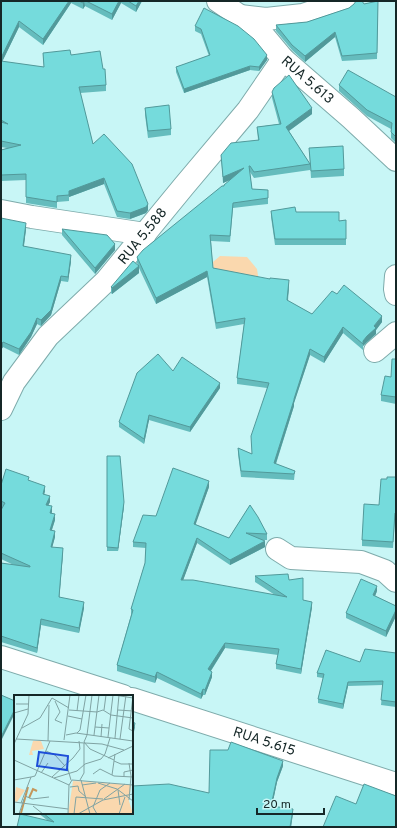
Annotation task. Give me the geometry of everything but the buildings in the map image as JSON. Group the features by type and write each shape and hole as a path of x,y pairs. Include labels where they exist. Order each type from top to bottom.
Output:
{"street":[{"name":"RUA 5.613","path":"218,1 240,16 263,35 283,59 351,118 396,160"},
{"path":"240,16 266,19 303,15 345,1"},
{"name":"RUA 5.588","path":"1,409 14,382 48,336 106,281 248,110 283,59"},
{"path":"1,210 32,217 145,234"},
{"path":"396,276 396,294"},
{"path":"376,351 396,333"},
{"path":"277,550 291,558 361,562 385,570 396,581"},
{"path":"1,657 120,695"},
{"name":"RUA 5.615","path":"133,699 396,784"}],"shaded area":[{"path":"220,256 247,257 257,269 259,282 214,274 213,262"}]}
